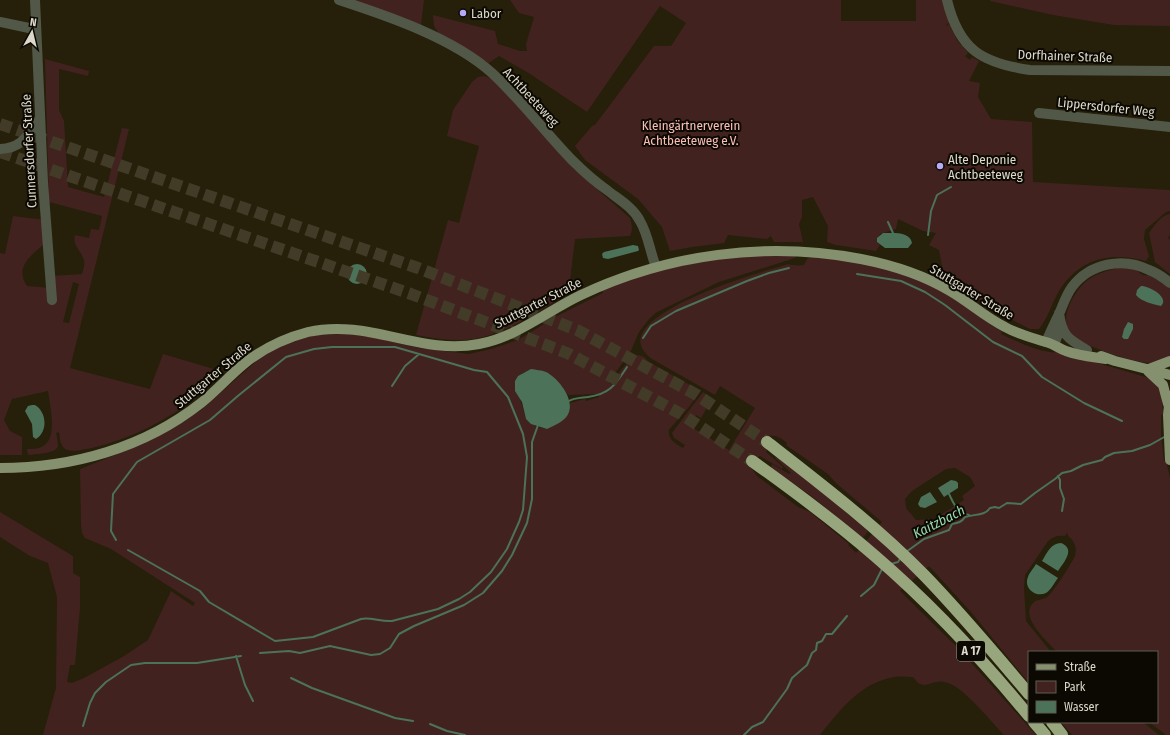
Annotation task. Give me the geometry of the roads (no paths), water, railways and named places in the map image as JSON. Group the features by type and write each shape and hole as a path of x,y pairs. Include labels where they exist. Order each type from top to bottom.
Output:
{"highway":[{"name":"A 17","path":"767,442 822,484 873,527 924,575 963,616 1028,693"},
{"name":"A 17","path":"752,461 807,501 860,543 911,588 951,628 1028,715"},
{"path":"1035,723 1045,735"},
{"path":"1053,723 1062,735"}],"main road":[{"name":"Stuttgarter Straße","path":"0,468 45,466 77,461 110,451 156,432 180,419 201,403 243,365 259,353 278,342 294,336 314,331 347,328 434,346 465,346 479,344 499,339 517,331 588,291 630,275 690,259 749,252 803,252 836,255 890,265 915,273 952,292 1007,329 1085,356 1106,359 1170,375"},
{"name":"Stuttgarter Straße","path":"1050,344 1067,345 1087,350 1106,359"},
{"path":"1170,361 1147,370 1163,385 1166,396 1170,459"},
{"path":"1168,411 1170,396"}],"street":[{"name":"Cunnersdorfer Straße","path":"35,0 39,120 52,300"},
{"name":"Achtbeeteweg","path":"339,0 428,34 454,47 492,73 529,111 584,173 628,206 636,214 644,229 656,267"},
{"name":"Dorfhainer Straße","path":"947,0 959,33 970,48 985,58 1007,67 1030,70 1170,71"},
{"path":"0,22 36,28"},
{"name":"Lippersdorfer Weg","path":"1039,113 1170,127"},
{"path":"0,150 10,149 19,144 26,138 39,120"},
{"path":"1050,344 1053,325 1067,294 1088,272 1113,263 1129,264 1150,270 1170,283"},
{"path":"1059,313 1061,326 1070,341 1087,350"},
{"path":"1050,344 1061,326"}],"water":[{"path":"883,233 896,233 908,236 912,243 908,248 885,248 877,242 877,238"},
{"path":"633,245 638,246 638,251 608,259 603,258 602,254 604,252"},
{"path":"353,264 361,264 367,270 367,278 361,284 353,284 347,278 347,270"},
{"path":"1141,286 1145,286 1153,290 1161,296 1163,303 1161,306 1144,301 1136,295 1137,290"},
{"path":"1128,322 1133,324 1133,329 1128,339 1124,339 1122,337"},
{"path":"531,369 544,371 551,375 564,389 569,401 570,407 568,415 560,422 547,429 531,424 526,419 522,402 515,391 515,381 518,376"},
{"path":"32,405 39,408 44,417 43,432 36,439 33,437 32,424 25,411 28,406"},
{"path":"951,480 958,483 958,488 944,497 938,488"},
{"path":"930,492 937,502 925,508 920,507 918,504 921,497"},
{"path":"1058,543 1061,543 1068,549 1068,552 1066,560 1058,571 1042,561 1052,547"},
{"path":"1036,564 1058,578 1046,593 1035,593 1031,591 1027,585 1029,575"}],"waterway":[{"path":"928,235 931,211 937,195 951,187"},
{"path":"888,222 893,233"},
{"path":"643,338 651,326 676,311 747,281 789,268"},
{"path":"857,274 901,281 925,292 945,305 993,342 1022,356 1042,377 1084,403 1122,421"},
{"path":"116,540 111,531 113,494 137,462 210,420 286,357 314,349 332,347 395,347 474,370 487,372 508,397 523,434 527,457 523,510 507,549 491,572 470,592 438,609 392,621 361,619 313,637 275,641 209,602 200,591 128,550"},
{"path":"392,386 405,366 418,355"},
{"path":"569,401 602,394 615,384 627,367"},
{"path":"260,653 289,651 300,653 330,646 371,655 380,654 390,648 399,634 464,605 483,593 502,571 512,555 527,523 532,499 532,442 538,425"},
{"name":"Kaitzbach","path":"906,552 924,539 949,530 952,524 960,522 965,517 982,514 990,508 999,508 1007,503 1021,504 1062,473 1102,460 1114,453 1132,451 1150,445 1166,436"},
{"path":"1058,476 1064,499 1062,511"},
{"path":"949,494 954,505 959,510 969,515"},
{"name":"Kaitzbach","path":"891,564 898,562 900,559"},
{"name":"Kaitzbach","path":"861,596 874,585 882,569"},
{"name":"Kaitzbach","path":"744,735 752,727 763,722 787,689 792,678 807,665 812,653 816,650 817,643 822,641 826,634 832,634 847,616"},
{"path":"236,656 245,685 253,701"},
{"path":"83,726 90,703 95,693 106,682 131,665 145,663 197,663 241,656"},
{"path":"291,678 312,688 395,718 413,721"},
{"path":"430,724 447,731 465,735"}],"tunnel":[{"path":"0,124 418,268 577,330 697,395 767,442"},
{"path":"0,152 411,294 567,353 681,414 752,461"}],"place":[{"name":"Labor","path":"463,13"},
{"name":"Alte Deponie Achtbeeteweg","path":"940,166"}],"park label":[{"name":"Kleingärtnerverein Achtbeeteweg e.V.","path":"691,132"}]}
